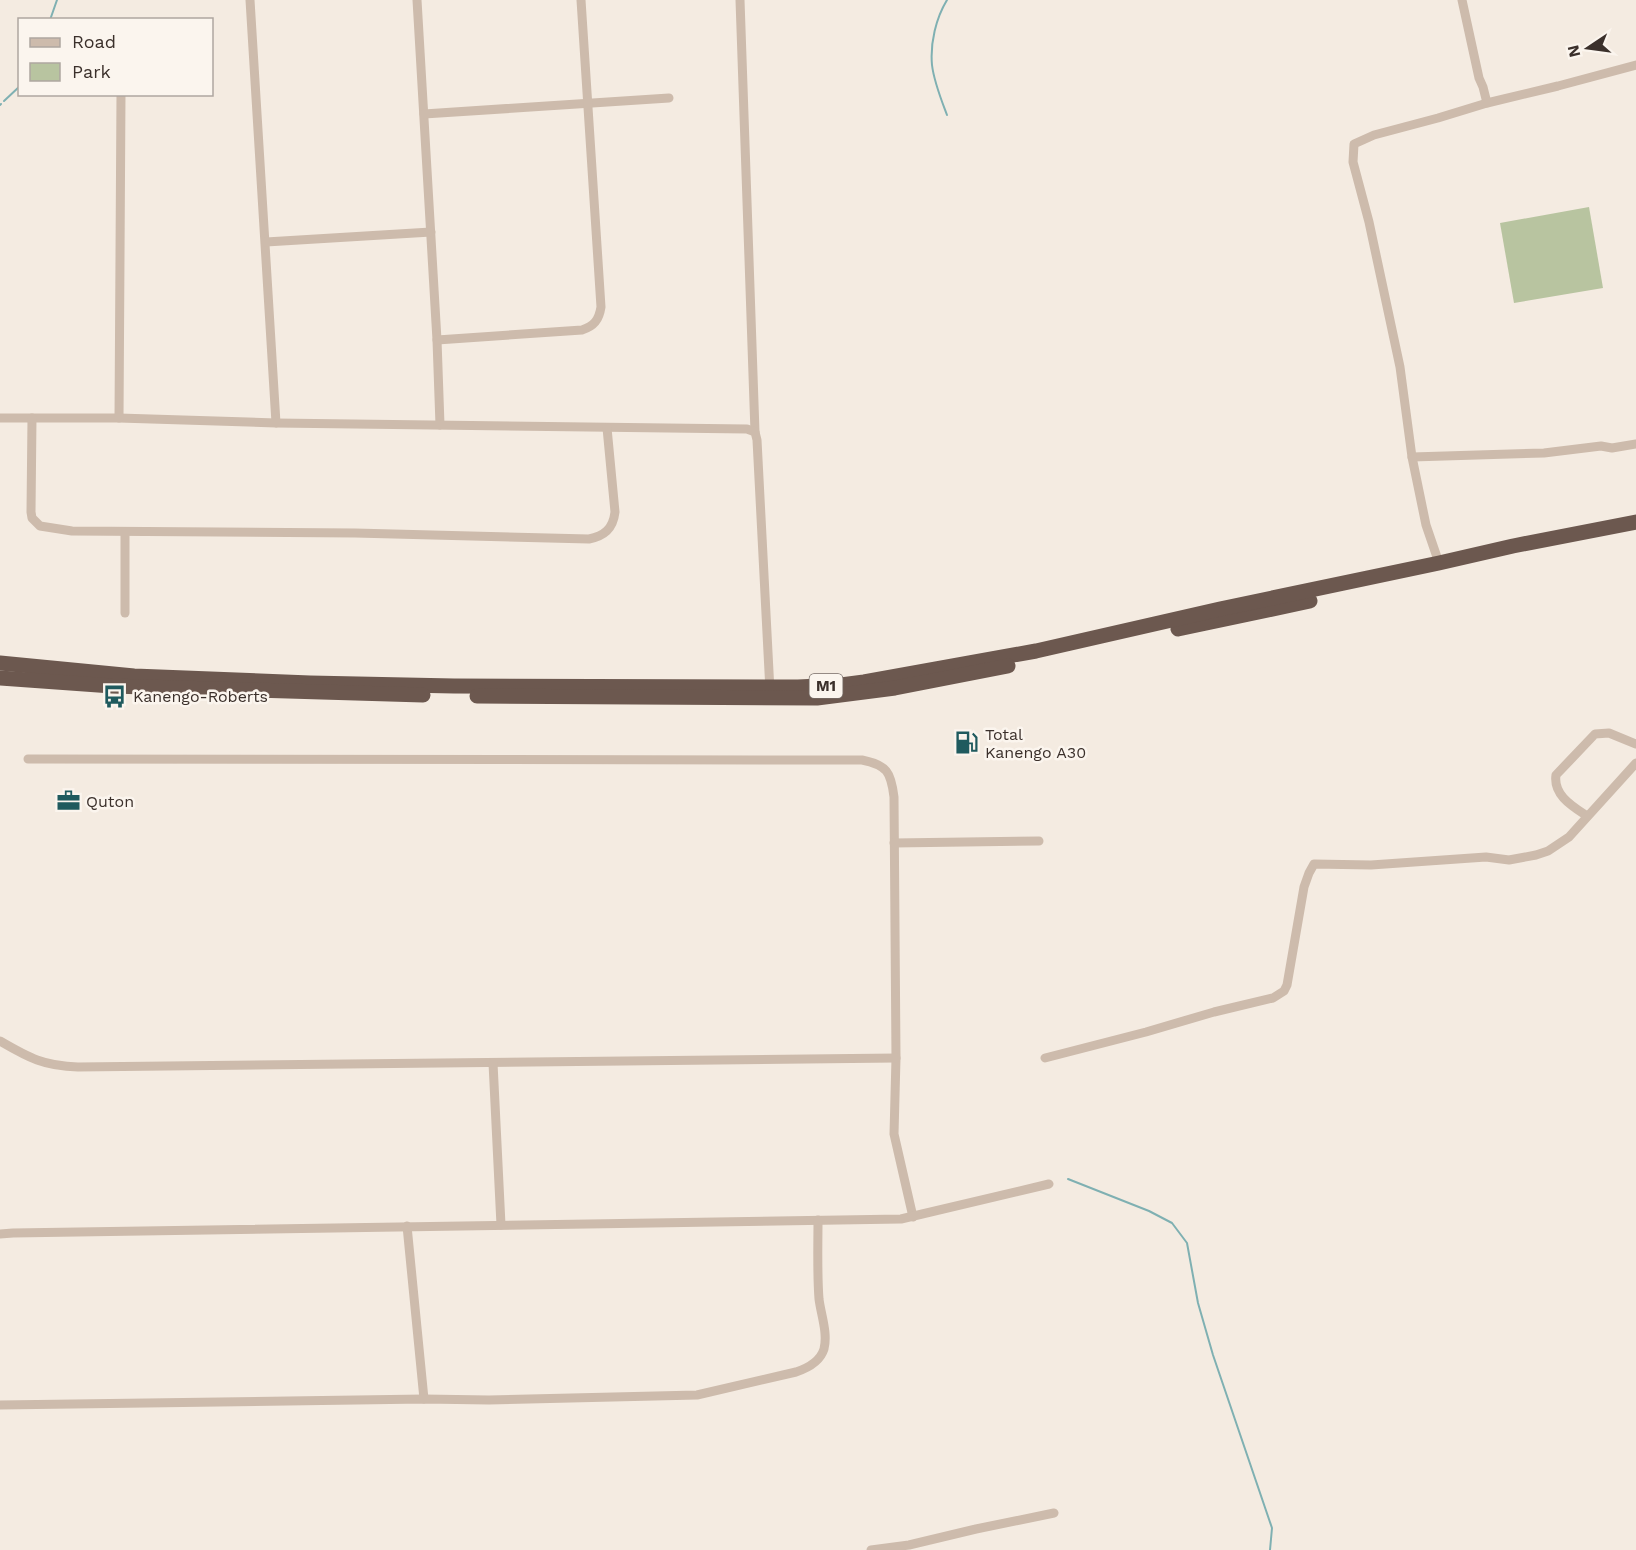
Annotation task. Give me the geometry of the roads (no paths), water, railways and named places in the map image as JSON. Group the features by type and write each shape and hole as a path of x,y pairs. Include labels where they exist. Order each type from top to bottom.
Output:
{"highway":[{"name":"M1","path":"0,678 112,686 373,695 771,693 841,685 1036,651 1513,546 1636,522"},
{"name":"M1","path":"0,663 134,676 310,683 771,693 817,698 862,693 962,676 1636,531"}],"street":[{"path":"250,0 276,423"},
{"path":"417,0 440,424"},
{"path":"437,340 582,330 589,328 599,316 601,308 581,0"},
{"path":"740,0 754,432 758,440 771,693"},
{"path":"1462,0 1479,78 1487,103"},
{"path":"1439,564 1426,525 1412,457 1396,347 1369,222 1353,162 1354,144 1374,135 1487,103 1636,65"},
{"path":"118,418 121,96"},
{"path":"424,114 669,98"},
{"path":"266,242 431,232"},
{"path":"0,418 739,428 754,432"},
{"path":"32,418 32,518 40,526 47,528 125,532 598,537 610,528 615,512 607,428"},
{"path":"1412,457 1544,453 1636,444"},
{"path":"125,532 125,613"},
{"path":"1587,816 1557,791 1556,775 1595,734 1609,733 1636,744"},
{"path":"28,759 862,760 880,765 889,773 894,797 896,1058 894,1134 913,1217"},
{"path":"1045,1058 1279,995 1287,985 1304,887 1314,864 1371,865 1486,857 1509,860 1548,851 1569,837 1636,763"},
{"path":"894,843 1039,842"},
{"path":"0,1041 35,1060 64,1067 896,1058"},
{"path":"493,1063 501,1225"},
{"path":"0,1234 890,1220 913,1217 1049,1184"},
{"path":"0,1406 697,1395 804,1369 820,1357 824,1350 825,1335 819,1288 818,1220"},
{"path":"407,1226 424,1399"},
{"path":"871,1550 909,1545 1053,1513"}],"waterway":[{"path":"51,18 57,0"},
{"path":"947,0 935,31 932,65 934,78 947,115"},
{"path":"4,101 18,88"},
{"path":"1068,1179 1149,1211 1172,1223 1187,1243 1198,1303 1213,1355 1272,1528 1270,1550"}],"place":[{"name":"Kanengo-Roberts","path":"115,696"},
{"name":"Total Kanengo A30","path":"967,743"},
{"name":"Quton","path":"68,801"}]}
